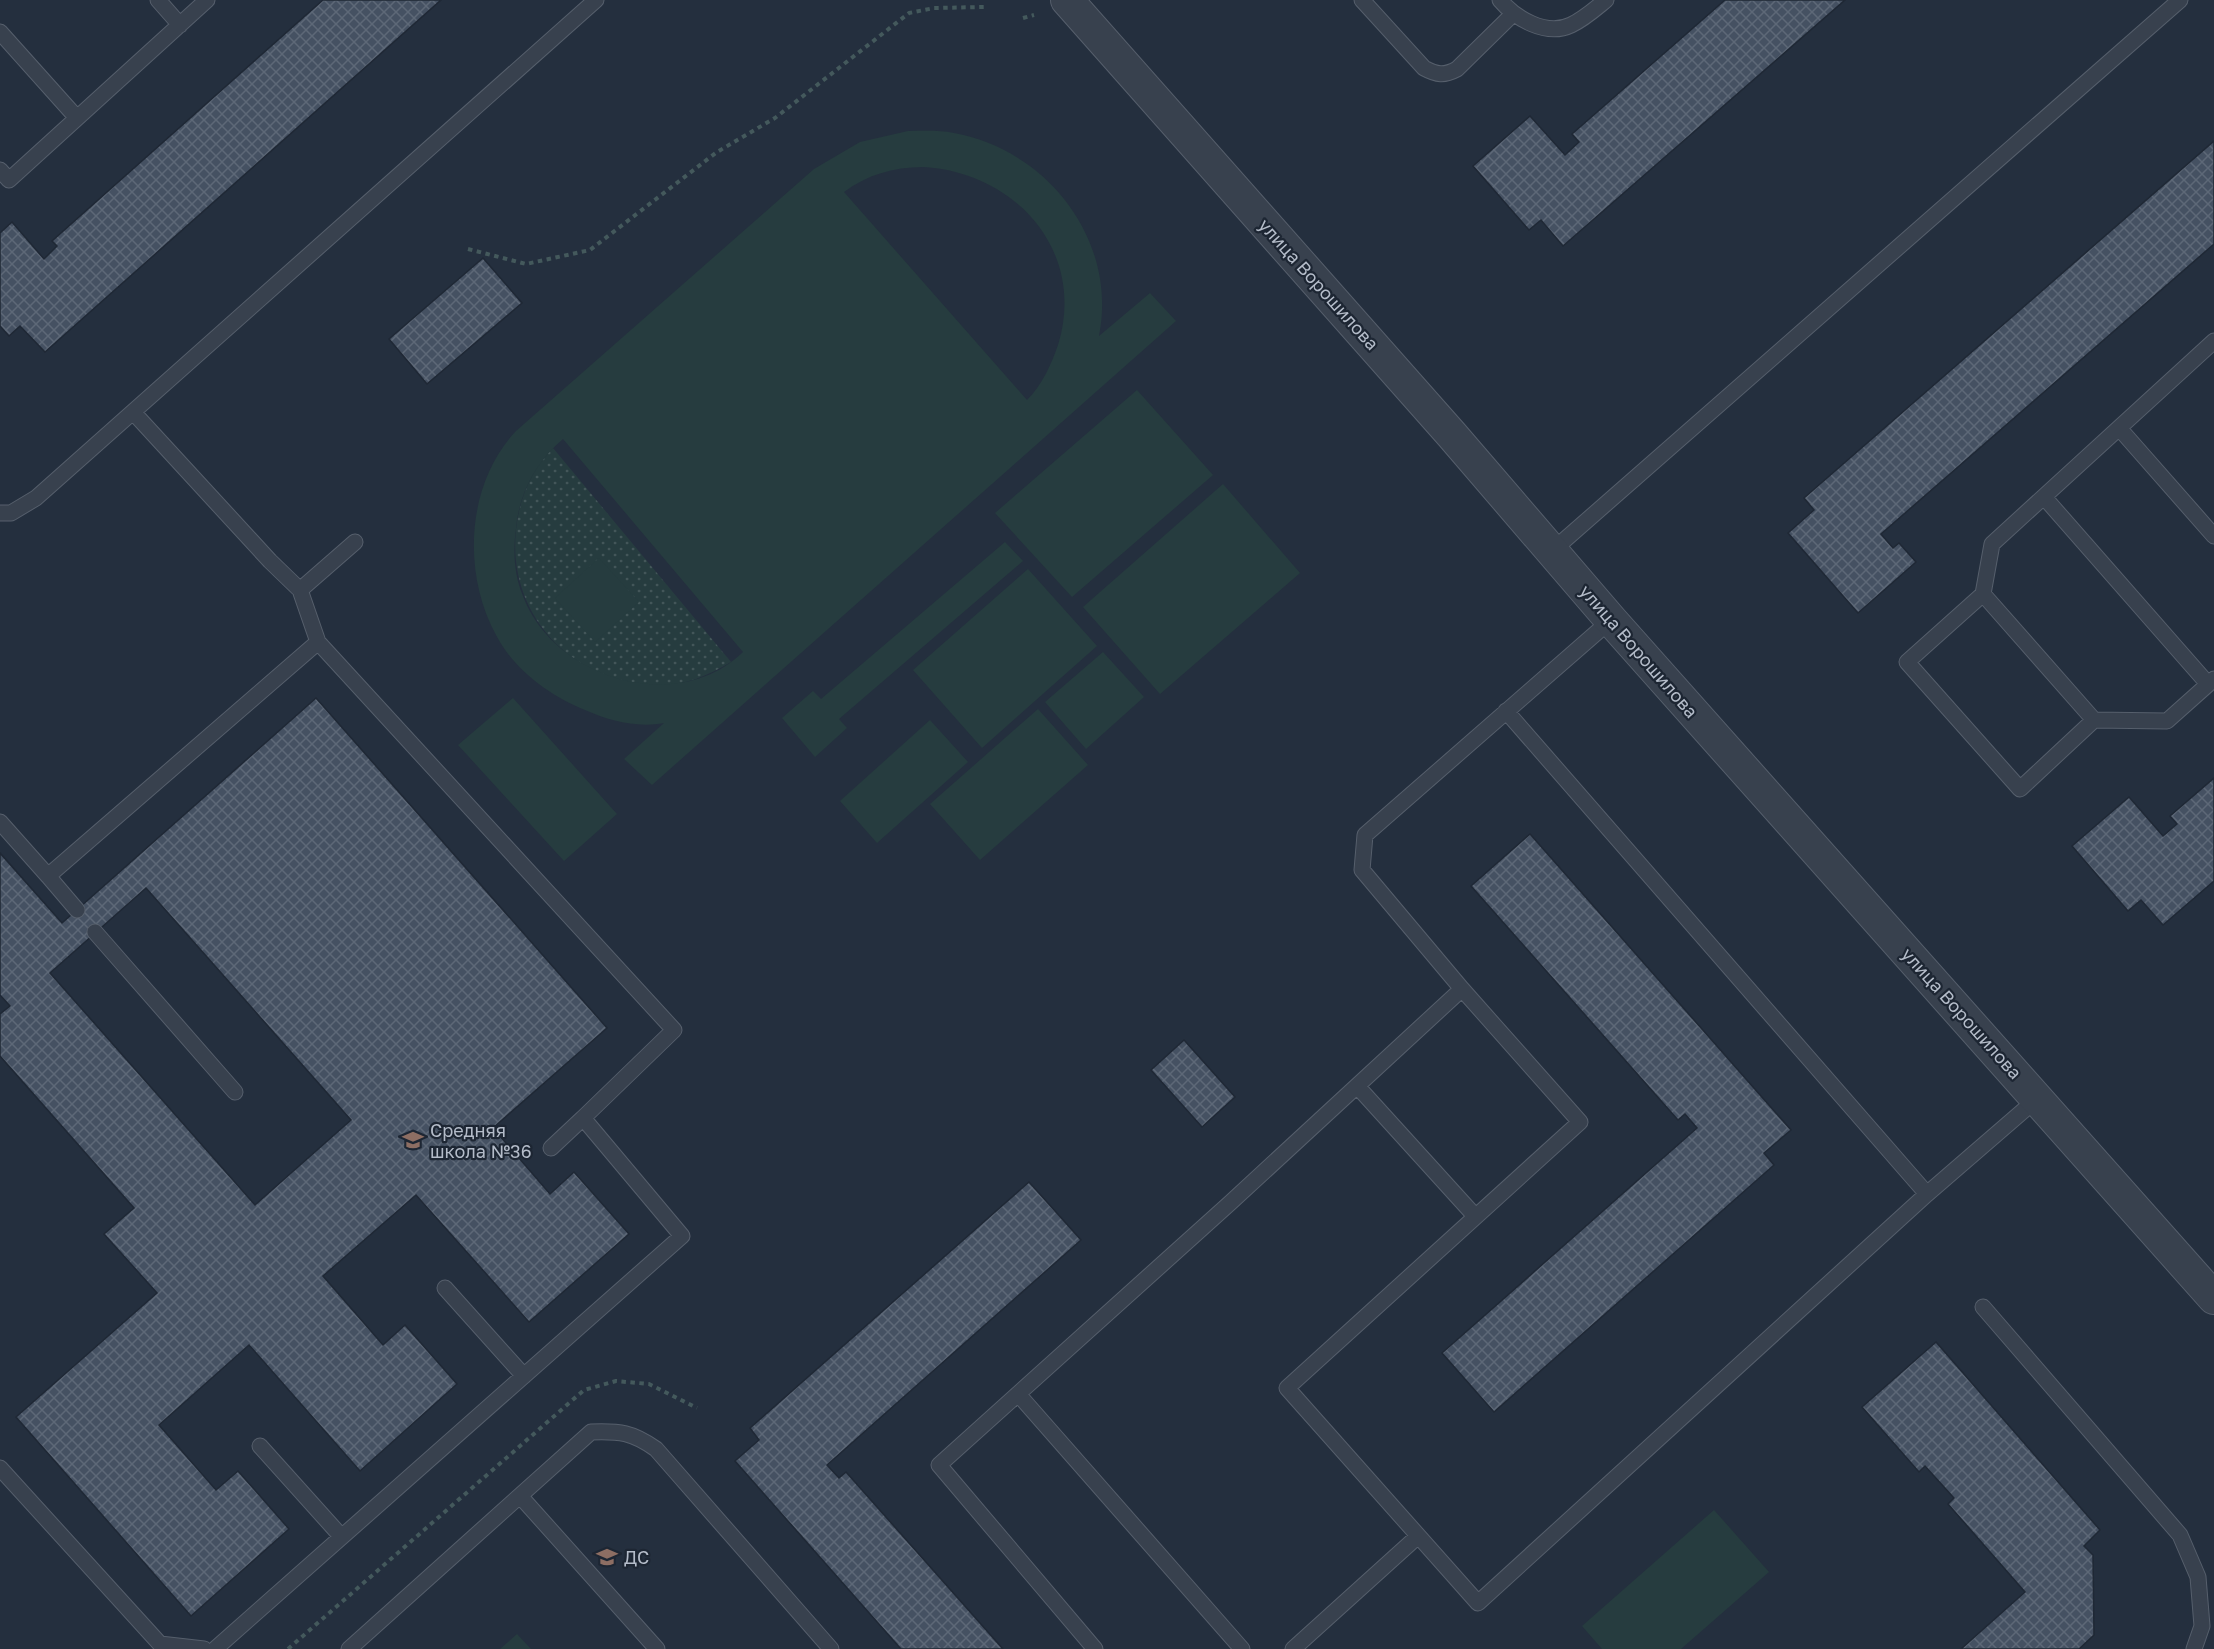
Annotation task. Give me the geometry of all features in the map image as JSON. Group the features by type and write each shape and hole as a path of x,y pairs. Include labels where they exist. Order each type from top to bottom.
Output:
{"street":[{"name":"улица Ворошилова","path":"1067,0 1452,435 1611,620 2214,1298"}],"lane":[{"path":"158,0 180,25"},
{"path":"0,170 9,180 207,0"},
{"path":"0,513 11,513 36,498 596,0"},
{"path":"1362,0 1424,68 1435,74 1447,75 1458,69 1512,15"},
{"path":"1500,0 1512,15 1530,23 1552,28 1569,26 1606,0"},
{"path":"1552,551 2180,0"},
{"path":"0,32 77,118"},
{"path":"2044,497 2211,682 2167,721 2094,720 2020,789 1906,662 1983,594 1992,544 2214,341"},
{"path":"133,412 270,561 300,590 318,642 674,1030 551,1148"},
{"path":"2119,428 2214,536"},
{"path":"300,590 355,542"},
{"path":"1983,594 2094,720"},
{"path":"1611,620 1365,835 1362,870 1580,1122 1287,1388 1417,1537 1478,1603 1927,1194 2038,1098"},
{"path":"48,876 318,642"},
{"path":"1506,711 1927,1194"},
{"path":"0,822 77,910"},
{"path":"95,932 235,1092"},
{"path":"1095,1649 939,1465 1462,988"},
{"path":"1357,1086 1475,1216"},
{"path":"215,1649 340,1535 682,1236 583,1118"},
{"path":"446,1288 524,1376"},
{"path":"1983,1307 2180,1535 2198,1577 2202,1626 2194,1649"},
{"path":"1018,1394 1242,1649"},
{"path":"350,1649 591,1432 618,1432 637,1436 656,1449 831,1649"},
{"path":"260,1446 340,1535"},
{"path":"0,1468 160,1644 204,1649"},
{"path":"521,1497 657,1649"},
{"path":"1293,1649 1417,1537"}],"path":[{"path":"468,249 526,264 590,250 717,152 775,118 909,13 934,8 984,7"}],"green space":[{"path":"908,131 943,131 988,143 1019,159 1046,180 1069,205 1086,235 1098,267 1102,301 1099,336 1150,293 1176,321 652,785 624,759 664,723 644,725 624,722 604,717 572,704 534,680 513,660 496,635 485,611 474,557 479,502 487,477 499,452 516,431 814,169 860,142","holes":["923,167 956,172 987,184 1014,201 1036,223 1052,249 1062,278 1064,311 1058,345 1052,360 1042,381 1027,400 844,192 881,173","563,439 743,652 716,671 686,682 653,684 620,679 589,667 561,649 539,625 523,596 518,580 515,554 516,529 521,503 530,479 553,448"]},
{"path":"1137,390 1213,475 1072,597 995,513"},
{"path":"553,448 731,662 687,682 658,686 627,682 599,673 573,658 552,639 535,616 522,590 516,561 516,530 527,486 538,466"},
{"path":"1223,484 1300,573 1160,694 1083,607"},
{"path":"1005,542 1023,561 839,719 847,728 815,757 782,718 813,691 821,699"},
{"path":"599,558 639,602 595,642 555,598"},
{"path":"1028,569 1097,646 982,748 913,670"},
{"path":"1103,652 1144,697 1086,749 1045,702"},
{"path":"513,698 617,814 564,861 458,745"},
{"path":"1038,709 1088,765 980,860 930,804"},
{"path":"930,720 968,762 877,843 840,801"},
{"path":"1714,1510 1769,1572 1681,1649 1602,1649 1582,1626"},
{"path":"517,1634 531,1649 500,1649"}],"building":[{"path":"323,0 441,0 45,352 20,326 9,336 0,326 0,233 12,222 44,259 57,246 52,241"},
{"path":"1725,0 1845,0 1563,246 1541,220 1529,230 1473,166 1530,116 1565,155 1579,142 1572,134"},
{"path":"2214,141 2214,244 1881,534 1893,548 1899,543 1916,562 1858,613 1788,533 1814,510 1804,498"},
{"path":"483,258 522,303 427,384 389,339"},
{"path":"316,698 607,1028 493,1128 550,1194 574,1172 629,1234 529,1322 416,1195 323,1276 383,1345 405,1325 457,1384 360,1471 249,1345 159,1425 216,1490 238,1471 289,1529 191,1616 16,1417 157,1293 104,1234 134,1208 0,1056 0,1014 10,1006 0,995 0,853 62,923","holes":["146,888 351,1120 255,1205 50,973"]},
{"path":"2214,778 2214,881 2163,925 2141,900 2128,911 2072,846 2129,797 2163,836 2177,824 2170,816"},
{"path":"1530,834 1791,1130 1764,1153 1774,1165 1494,1412 1442,1353 1697,1128 1685,1114 1678,1120 1471,886"},
{"path":"1184,1040 1235,1097 1202,1127 1151,1070"},
{"path":"1029,1182 1081,1240 827,1465 839,1478 846,1472 1003,1649 901,1649 735,1461 759,1440 750,1428"},
{"path":"1936,1342 2100,1530 2084,1546 2093,1555 2094,1635 2079,1649 1961,1649 2025,1592 1948,1504 1954,1498 1925,1466 1919,1472 1862,1407"}],"place":[{"name":"Средняя школа №36","path":"413,1140"},
{"name":"ДС","path":"607,1557"}]}
